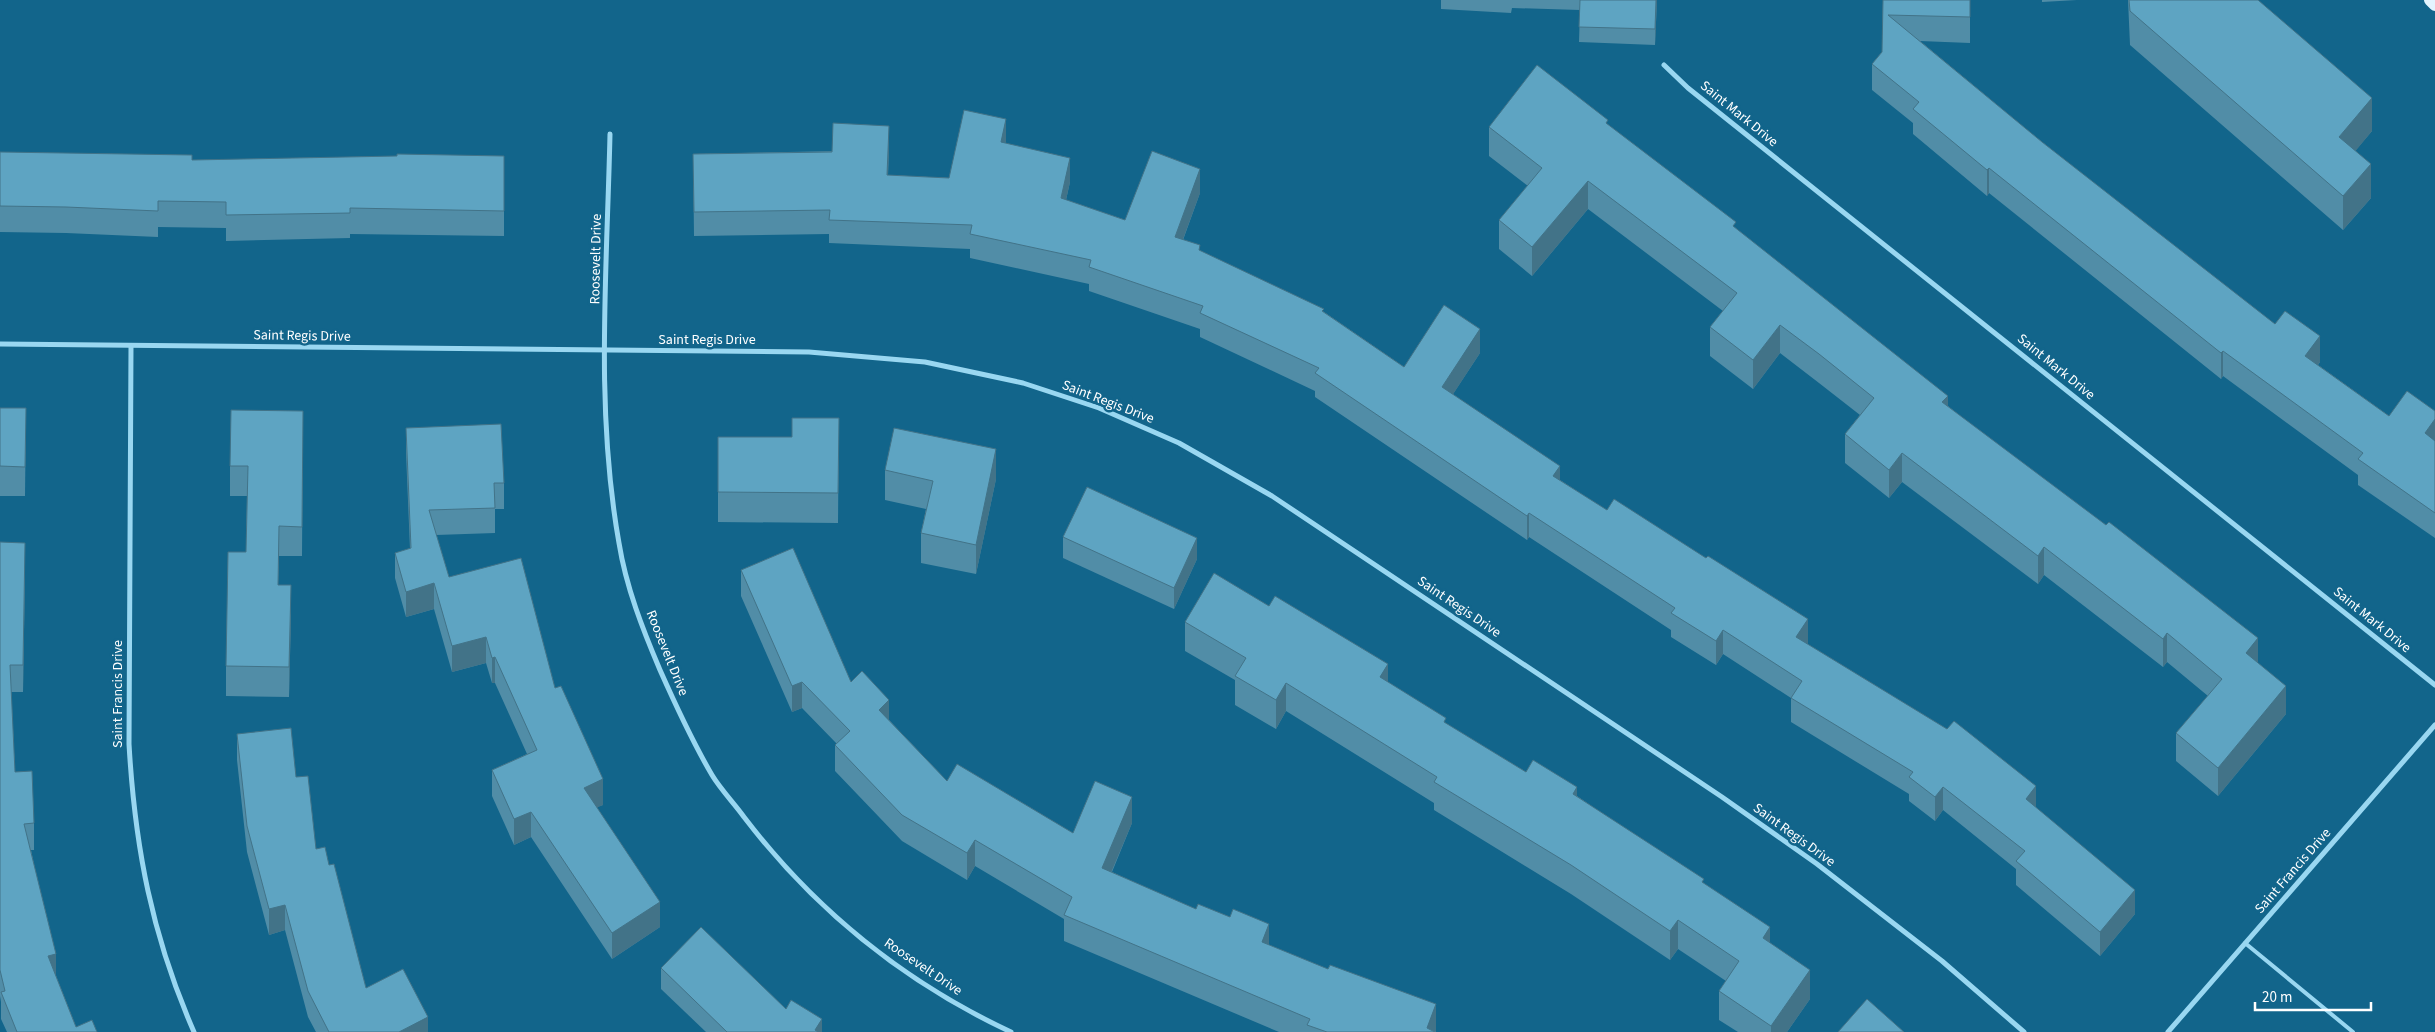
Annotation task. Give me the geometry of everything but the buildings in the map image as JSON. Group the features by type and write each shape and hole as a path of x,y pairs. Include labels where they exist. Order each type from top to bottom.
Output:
{"main road":[{"path":"2430,0 2435,4"}],"street":[{"name":"Saint Mark Drive","path":"1664,66 1696,94 2435,685"},
{"name":"Roosevelt Drive","path":"610,134 605,351 607,452 619,545 641,626 686,728 714,778 773,854 826,910 886,958 940,995 1011,1032"},
{"name":"Saint Regis Drive","path":"0,344 808,352 925,362 1023,383 1099,408 1179,443 1272,496 1730,802 1817,864 1896,925 2024,1032"},
{"name":"Saint Francis Drive","path":"131,346 129,744 131,774 144,882 177,994 194,1032"},
{"name":"Saint Francis Drive","path":"2168,1032 2435,725"}],"lane":[{"path":"2245,943 2353,1032"}]}
